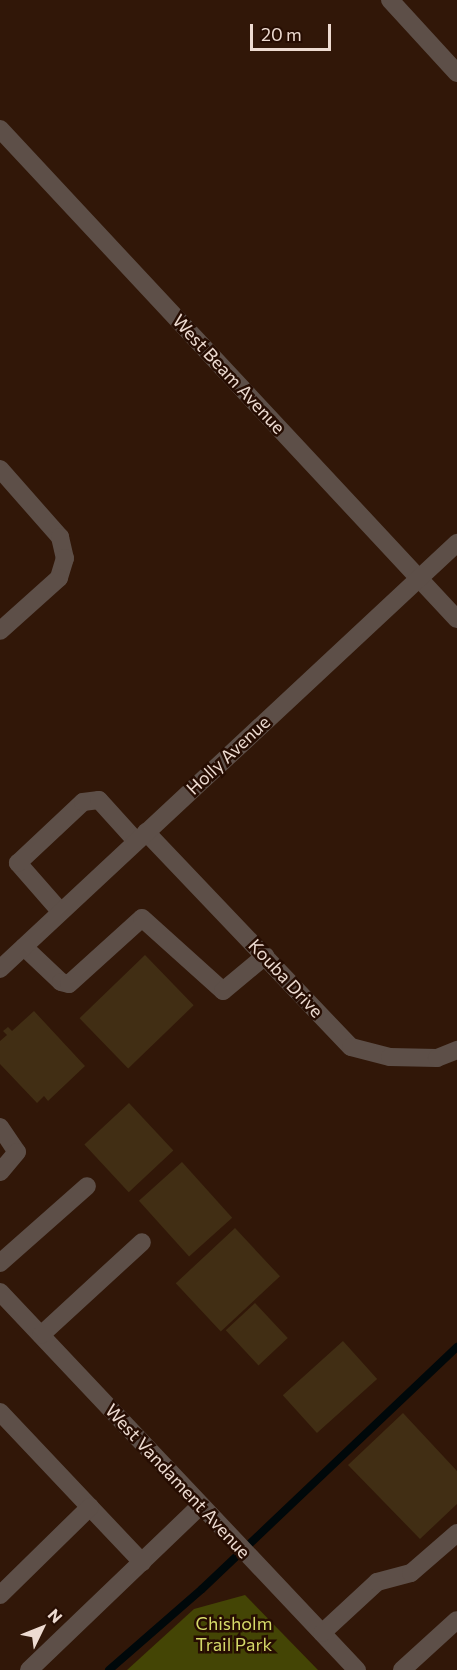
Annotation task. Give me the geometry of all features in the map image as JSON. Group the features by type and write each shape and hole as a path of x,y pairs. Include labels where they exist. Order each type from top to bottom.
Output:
{"street":[{"path":"390,0 457,73"},
{"name":"West Beam Avenue","path":"0,129 457,619"},
{"path":"0,469 60,537 65,558 59,578 0,631"},
{"name":"Holly Avenue","path":"1,966 457,543"},
{"name":"Kouba Drive","path":"60,911 18,863 83,802 99,800 141,836 265,956 351,1047 390,1057 437,1058 457,1050"},
{"path":"24,947 61,982 76,982 142,918 223,991 265,956"},
{"path":"0,1127 17,1152 0,1172"},
{"path":"0,1263 87,1186"},
{"path":"41,1335 142,1242"},
{"name":"West Vandament Avenue","path":"0,1292 357,1670"},
{"path":"0,1412 142,1562"},
{"path":"29,1670 201,1505"},
{"path":"0,1595 90,1507"},
{"path":"322,1634 377,1582 411,1573 457,1533"},
{"path":"402,1670 457,1620"}],"green space":[{"name":"Chisholm Trail Park","path":"245,1595 318,1670 127,1670 194,1609"}],"building":[{"path":"145,955 194,1005 128,1069 80,1018"},
{"path":"34,1011 85,1066 48,1101 44,1096 37,1103 0,1064 0,1041 7,1035 3,1031 8,1027 12,1031"},
{"path":"129,1103 173,1151 129,1192 84,1145"},
{"path":"182,1162 232,1218 189,1257 139,1201"},
{"path":"235,1228 280,1276 221,1332 176,1283"},
{"path":"255,1303 288,1338 258,1365 226,1330"},
{"path":"343,1341 377,1379 317,1433 283,1395"},
{"path":"403,1413 457,1471 457,1504 420,1539 348,1465"}],"waterway":[{"path":"109,1670 202,1589 457,1347"}]}
